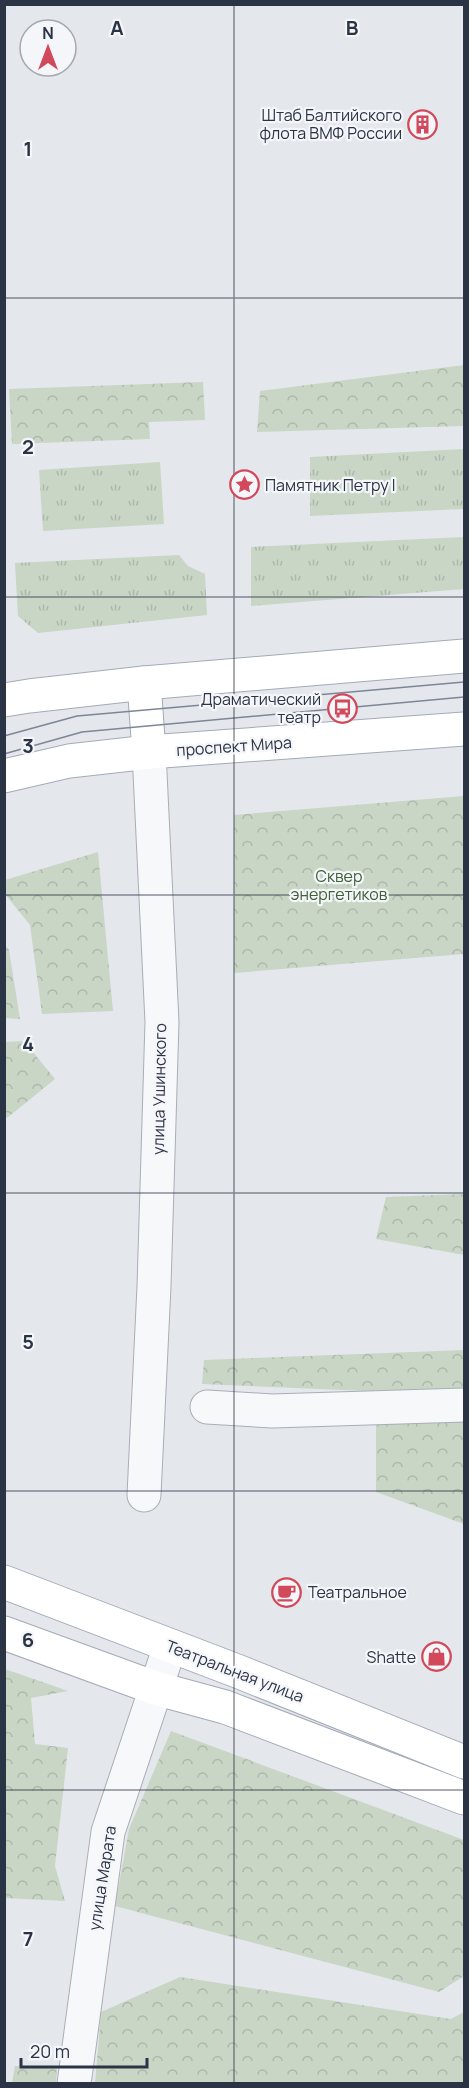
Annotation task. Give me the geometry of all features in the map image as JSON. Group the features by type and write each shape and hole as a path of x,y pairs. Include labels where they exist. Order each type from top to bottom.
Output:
{"main road":[{"path":"4,700 144,683 465,656"},
{"name":"улица Ушинского","path":"144,683 149,752"},
{"name":"проспект Мира","path":"4,776 69,761 149,752 465,729"},
{"name":"Театральная улица","path":"4,1582 465,1762"},
{"path":"4,1633 155,1688 225,1707 465,1798"}],"street":[{"name":"улица Ушинского","path":"144,1495 154,1286 162,1022 149,752"},
{"path":"207,1407 272,1411 465,1405"},
{"name":"улица Марата","path":"74,2084 108,1832 170,1646"}],"green space":[{"path":"464,365 464,426 257,432 260,391"},
{"path":"203,382 205,420 149,422 150,439 12,444 9,389"},
{"path":"464,449 464,509 310,516 310,457"},
{"path":"160,462 164,524 43,531 39,470"},
{"path":"464,537 464,589 251,606 251,547"},
{"path":"179,555 188,566 205,574 207,615 38,633 18,616 15,563"},
{"name":"Сквер энергетиков","path":"464,796 464,954 234,973 234,815"},
{"path":"98,852 113,1011 42,1014 30,925 5,894 5,880"},
{"path":"5,945 9,950 20,1019 5,1018"},
{"path":"24,1041 55,1079 7,1118 4,1112 5,1042"},
{"path":"464,1194 464,1255 376,1239 386,1197"},
{"path":"464,1350 464,1388 367,1391 202,1384 204,1360"},
{"path":"464,1420 464,1524 376,1492 376,1424"},
{"path":"5,1669 68,1691 31,1698 35,1744 68,1748 55,1866 65,1901 5,1898"},
{"path":"171,1731 464,1840 464,1976 439,1992 115,1906 129,1829"},
{"path":"180,1977 451,2019 464,2012 464,2083 95,2083 101,2012"},
{"path":"15,2066 57,2066 56,2083 12,2083"}],"tram line":[{"path":"4,736 77,716 464,682"},
{"path":"4,754 82,732 464,697"}],"place":[{"name":"Штаб Балтийского флота ВМФ России","path":"423,124"},
{"name":"Памятник Петру I","path":"244,485"},
{"name":"Драматический театр","path":"342,708"},
{"name":"Театральное","path":"287,1592"},
{"name":"Shatte","path":"437,1657"}]}
